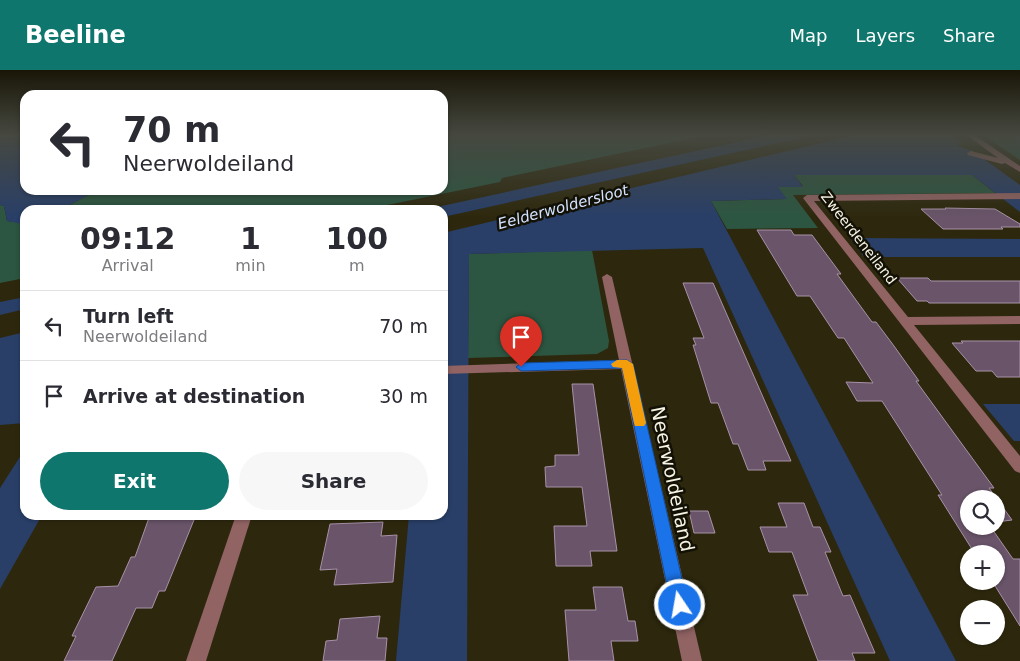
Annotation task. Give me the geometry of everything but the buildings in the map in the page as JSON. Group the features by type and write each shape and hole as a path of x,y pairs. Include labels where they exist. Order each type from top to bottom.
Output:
{"street":[{"path":"999,162 1017,168"},
{"name":"Zweerdeneiland","path":"1020,196 807,198 1020,467"},
{"name":"Neerwoldeiland","path":"607,277 692,661"},
{"path":"905,321 1020,320"},
{"path":"448,370 627,364"},
{"path":"196,661 242,520"}],"green space":[{"path":"448,162 580,162 502,178 500,182 448,193"},
{"path":"794,175 972,175 995,193 793,195 818,228 727,229 711,201 786,199 777,186 803,186"},
{"path":"88,195 436,195 387,205 70,205"},
{"path":"0,205 4,206 7,221 20,222 20,279 0,283"},
{"path":"592,250 609,341 608,348 597,354 468,358 469,254"}],"water":[{"path":"0,162 20,162 20,195 88,195 70,205 20,205 20,223 7,221 4,206 0,205"},
{"path":"647,162 693,162 448,216 448,205 446,205"},
{"name":"Eelderwoldersloot","path":"743,162 987,162 1020,185 1020,212 972,175 794,175 803,187 778,187 787,199 711,201 956,661 890,661 703,248 469,254 467,661 396,661 409,520 448,520 448,232"},
{"path":"850,238 1020,239 1020,257 864,257"},
{"path":"20,298 20,310 0,315 0,302"},
{"path":"20,333 20,423 0,425 0,338"},
{"path":"983,404 1020,404 1020,441 1014,441"},
{"path":"20,457 20,520 39,520 0,589 0,488"}],"slow traffic":[{"path":"617,364 627,364 640,423"}],"route":[{"path":"521,367 627,364 680,605"}]}
